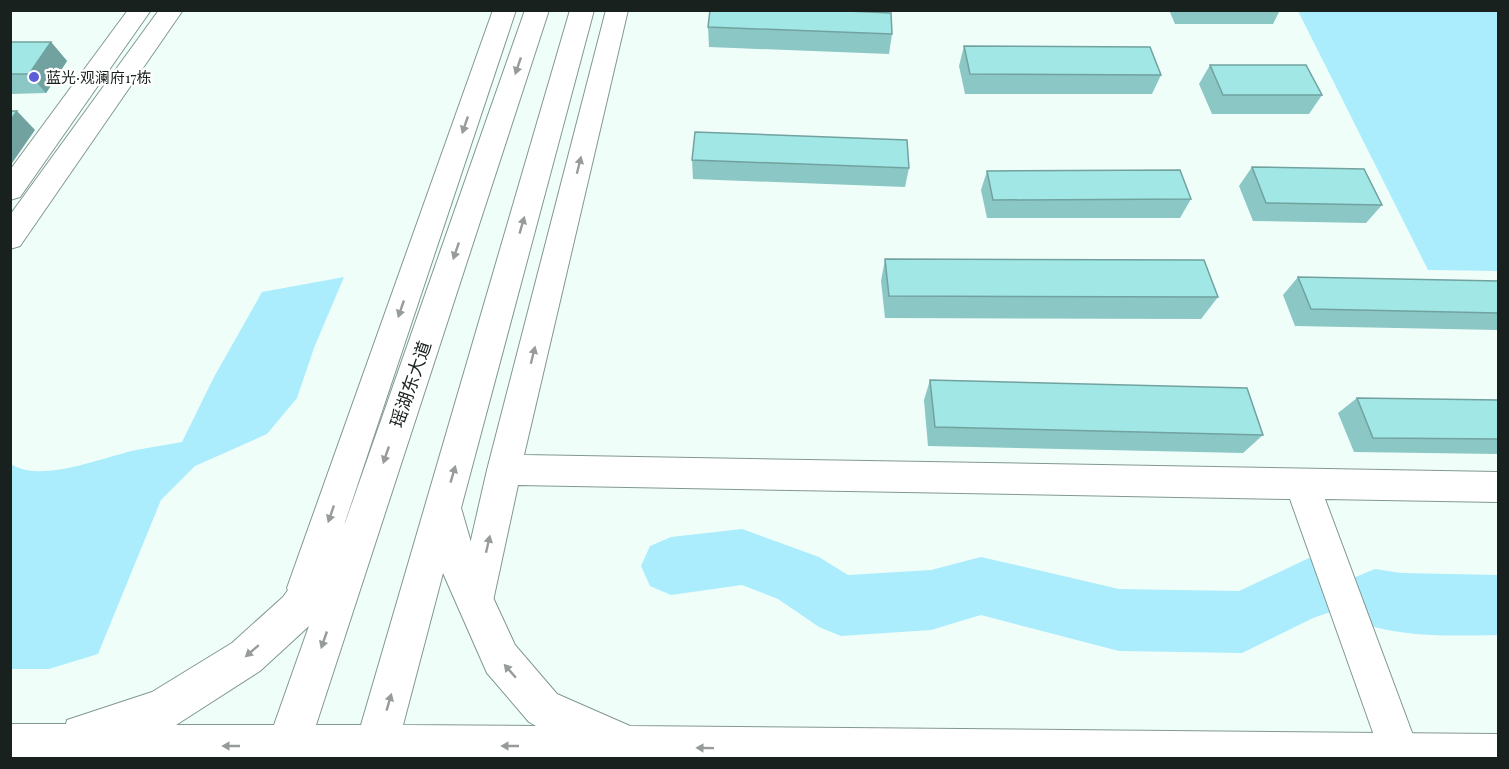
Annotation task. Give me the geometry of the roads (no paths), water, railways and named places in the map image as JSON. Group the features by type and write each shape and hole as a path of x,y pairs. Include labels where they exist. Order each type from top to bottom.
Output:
{"main road":[{"path":"10,238 171,10"},
{"name":"瑶湖东大道","path":"286,752 537,10"},
{"path":"375,752 582,10"},
{"path":"29,745 162,710 246,657 297,611 368,509"},
{"path":"443,509 459,566 501,659 543,708 627,747"},
{"path":"29,745 286,752 627,747 1498,755"}],"street":[{"path":"10,190 140,10"},
{"path":"297,611 505,10"},
{"path":"475,601 504,470 617,10"},
{"path":"504,470 1498,488"},
{"path":"1302,484 1400,754"}],"water":[{"path":"1298,11 1498,11 1498,271 1428,270"},
{"path":"344,277 314,348 297,398 267,434 195,466 161,500 98,654 49,669 11,669 11,464 23,469 55,470 136,450 182,442 214,377 262,292"}],"waterway":[{"path":"671,566 742,557 798,578 841,606 931,600 981,586 1119,620 1242,622 1309,588 1315,589"},
{"path":"1375,599 1401,603 1498,605"}],"place":[{"name":"蓝光·观澜府17栋","path":"34,77"}]}
